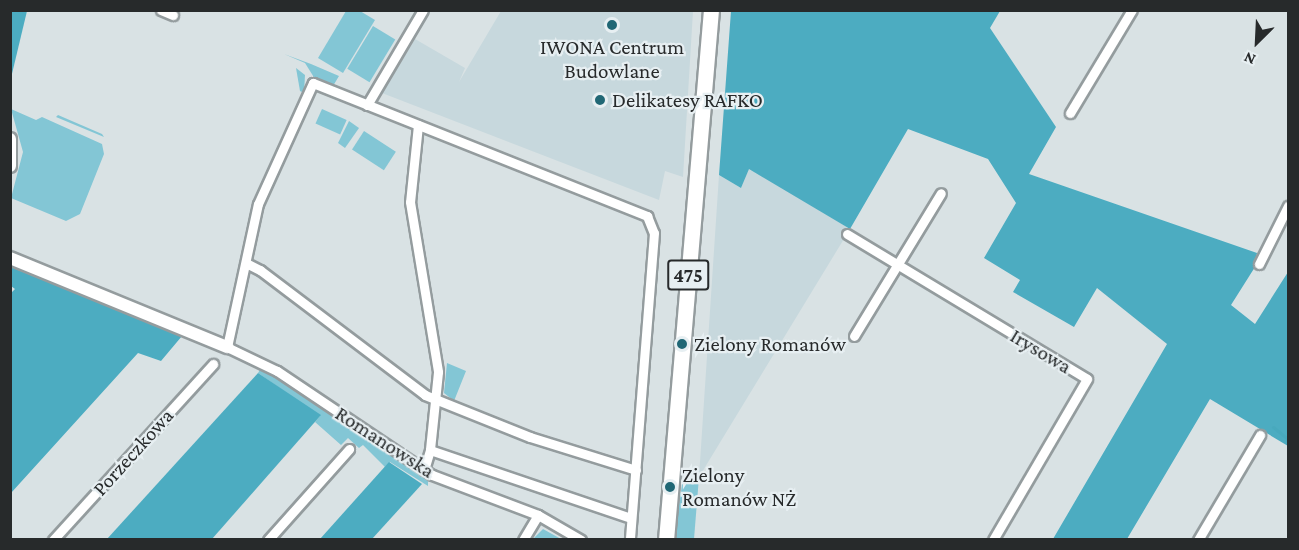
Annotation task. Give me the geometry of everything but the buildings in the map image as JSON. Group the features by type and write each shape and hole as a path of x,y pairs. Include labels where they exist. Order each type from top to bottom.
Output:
{"main road":[{"name":"475","path":"666,540 711,10"}],"street":[{"path":"161,10 172,15"},
{"path":"368,105 423,10"},
{"path":"1071,113 1132,10"},
{"path":"227,347 258,204 313,83 418,125 443,131 639,210 649,219 654,233 630,540"},
{"path":"418,125 410,202 438,372 430,450 424,470"},
{"path":"10,139 10,166"},
{"path":"854,336 940,193"},
{"path":"1259,264 1288,206"},
{"name":"Irysowa","path":"847,234 1087,379 993,540"},
{"name":"Romanowska","path":"10,258 227,347 274,369 424,470 538,515 581,540"},
{"path":"246,263 260,270 425,394 530,437 636,470"},
{"name":"Porzeczkowa","path":"53,540 213,364"},
{"path":"1198,540 1260,435"},
{"path":"268,540 349,449"},
{"path":"430,450 632,518"},
{"path":"523,540 538,515"}],"shaded area":[{"path":"10,11 27,11 11,78"},
{"path":"346,11 360,11 375,20 343,73 318,58"},
{"path":"501,11 693,11 683,177 665,171 659,200 382,93 415,39 465,68 459,82"},
{"path":"731,11 1000,11 990,28 1056,127 1029,174 1257,253 1255,267 1231,305 1255,324 1288,272 1288,446 1210,399 1127,539 1053,539 1167,344 1097,288 1074,327 1013,292 1020,280 984,258 1016,203 988,159 908,129 850,229 749,169 741,188 719,175"},
{"path":"373,26 395,39 370,82 347,69"},
{"path":"284,54 339,76 333,86 315,79 305,63"},
{"path":"296,68 305,75 304,93 300,91"},
{"path":"11,109 36,120 42,117 102,144 104,154 80,214 66,221 11,198 23,152"},
{"path":"322,109 347,120 340,135 315,124"},
{"path":"58,115 102,134 104,137 56,117"},
{"path":"349,121 359,128 345,148 338,143"},
{"path":"364,131 396,152 384,170 352,149"},
{"path":"749,168 850,229 699,477 719,175 741,188"},
{"path":"11,267 182,336 161,361 138,353 11,493 10,294 15,289 11,286"},
{"path":"447,363 466,371 454,401 444,393"},
{"path":"261,368 428,479 428,486 390,462 385,467 363,445 359,448 348,438 341,445 315,422 320,416 258,373"},
{"path":"258,373 321,415 212,539 107,539"},
{"path":"389,462 422,484 372,539 320,539"},
{"path":"699,477 694,539 674,539 683,478"},
{"path":"543,529 561,539 533,539"}],"waterway":[{"path":"1273,427 1288,439"}],"place":[{"name":"IWONA Centrum Budowlane","path":"612,25"},
{"name":"Delikatesy RAFKO","path":"600,100"},
{"name":"Zielony Romanów","path":"682,344"},
{"name":"Zielony Romanów NŻ","path":"670,487"}]}
